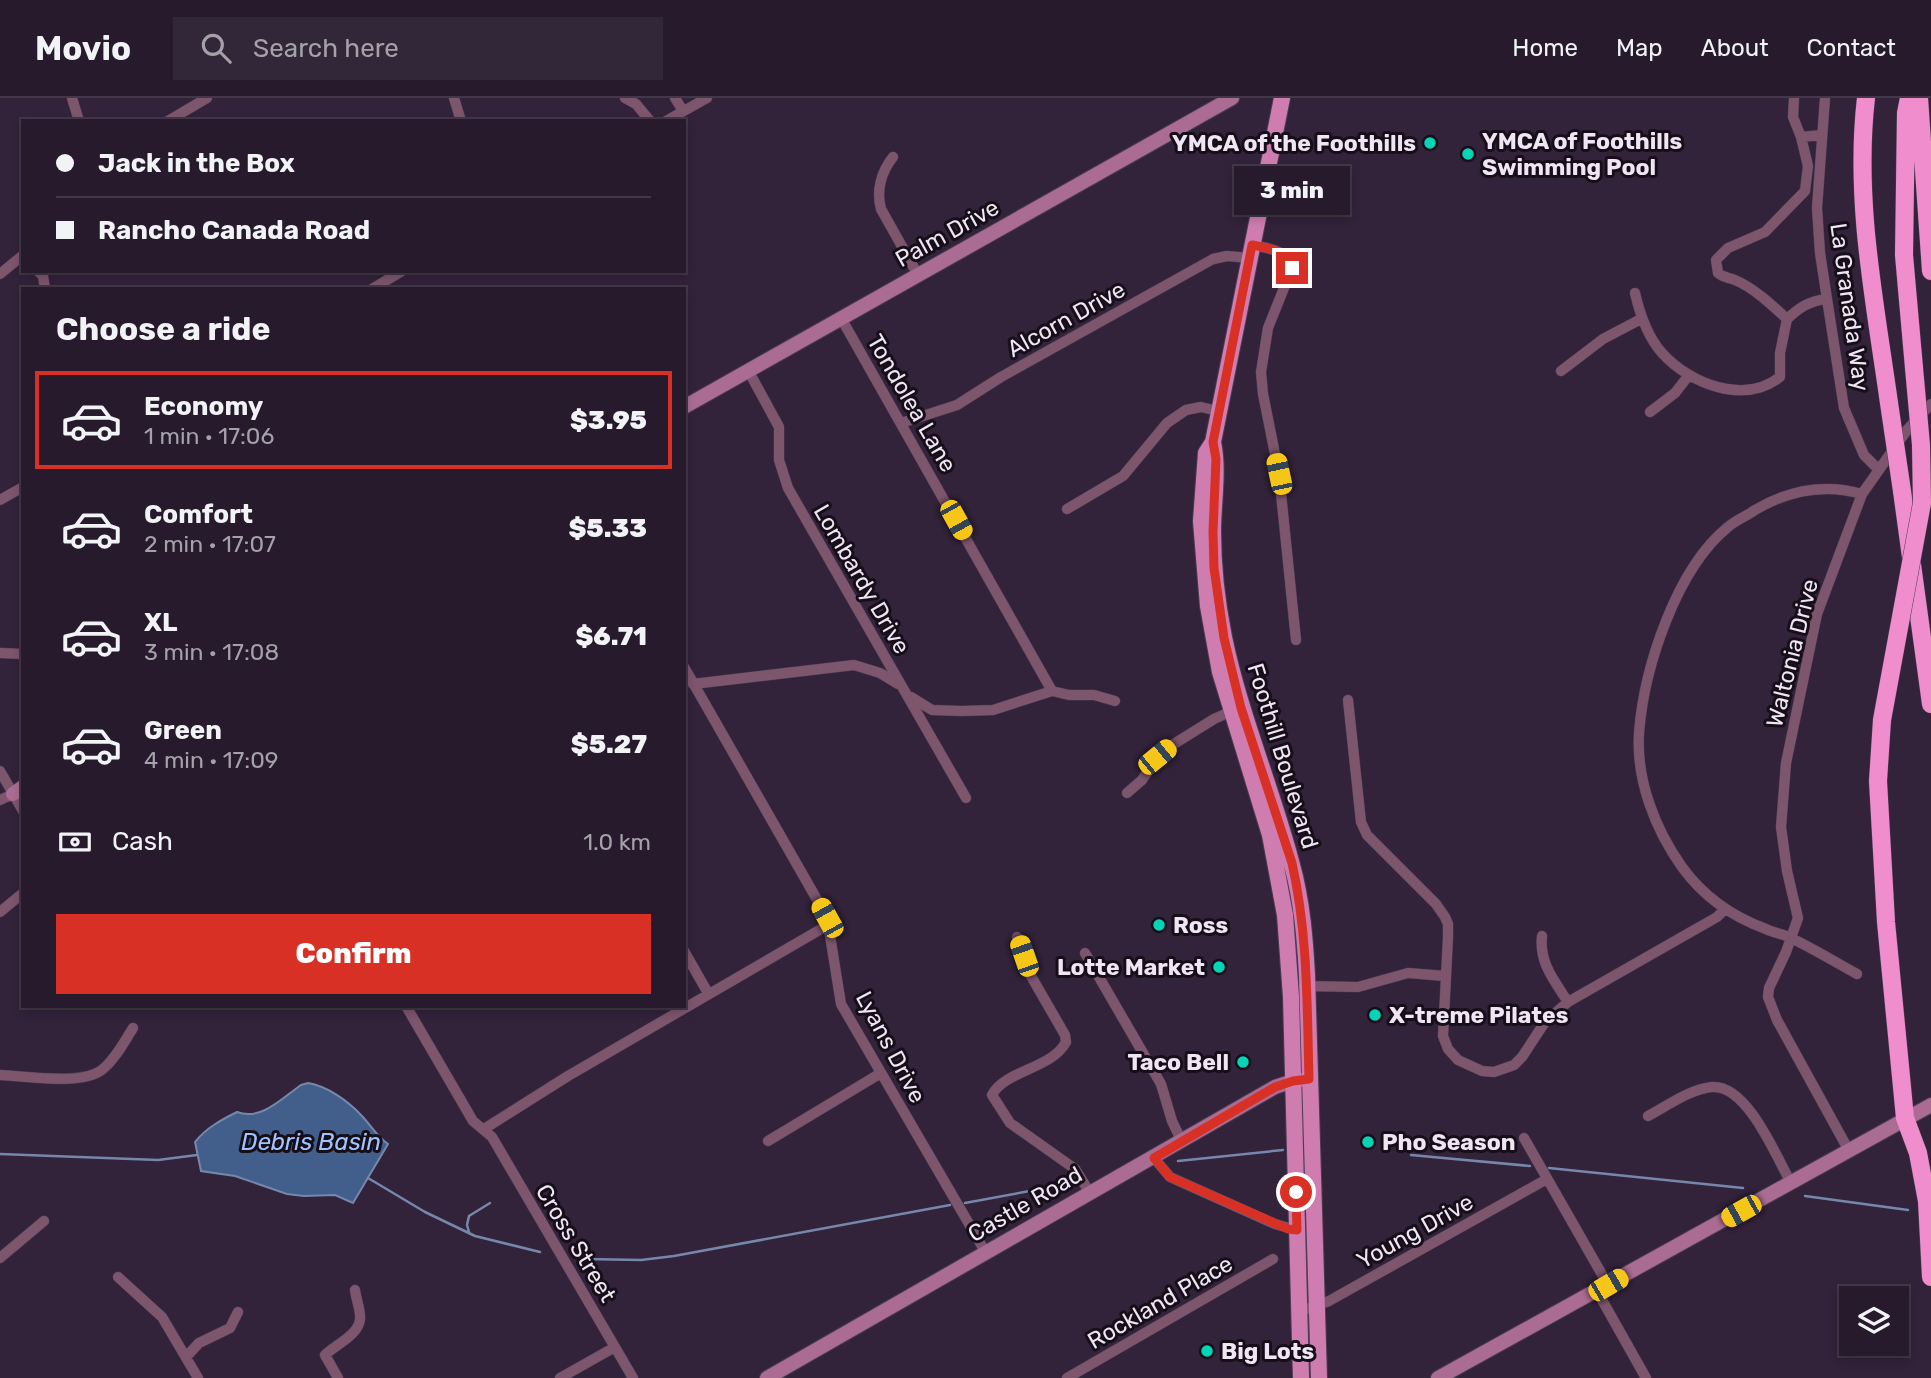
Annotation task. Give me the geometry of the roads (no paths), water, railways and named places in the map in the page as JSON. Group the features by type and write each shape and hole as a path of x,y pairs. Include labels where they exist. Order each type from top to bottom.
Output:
{"highway":[{"path":"1866,98 1862,148 1868,248 1931,704"},
{"path":"1909,98 1906,113 1904,255 1921,445 1922,503 1882,720 1878,754 1878,808 1905,1118 1918,1153 1927,1201 1931,1277"},
{"path":"1919,98 1931,271"}],"main road":[{"name":"Foothill Boulevard","path":"1283,98 1213,442 1206,453 1201,521 1204,577 1213,640 1265,797 1292,863 1297,888 1301,1080 1297,1230 1301,1378"},
{"name":"Foothill Boulevard","path":"1301,1080 1317,1307 1319,1378"}],"street":[{"path":"72,98 78,119"},
{"path":"171,119 207,98"},
{"path":"454,98 460,119"},
{"path":"625,98 636,104 648,119"},
{"path":"675,98 683,111"},
{"path":"669,119 707,98"},
{"name":"Palm Drive","path":"686,406 1232,98"},
{"path":"1787,319 1750,289 1718,273 1716,260 1728,248 1765,232 1805,191 1808,166 1793,117 1794,98"},
{"name":"La Granada Way","path":"1825,98 1818,194 1820,253 1844,408 1864,455 1878,469"},
{"path":"1801,136 1822,135"},
{"path":"893,157 878,192 879,200 881,209 918,275"},
{"path":"1805,191 1818,194"},
{"name":"Alcorn Drive","path":"901,423 969,400 1001,377 1213,258 1279,251 1286,255 1292,268 1268,328 1261,372 1279,474 1296,640"},
{"path":"0,274 21,258"},
{"path":"375,287 399,273"},
{"path":"1635,293 1641,319 1661,352 1689,375 1734,391 1755,390 1780,377 1780,354 1787,319 1811,301 1827,299"},
{"name":"Tondolea Lane","path":"841,318 1052,691"},
{"path":"1561,370 1603,339 1641,319"},
{"name":"Lombardy Drive","path":"748,370 779,427 779,460 788,488 966,798"},
{"path":"1650,412 1675,393 1689,375"},
{"name":"Waltonia Drive","path":"1848,1149 1772,1010 1769,988 1798,918 1787,871 1781,827 1786,763 1817,614 1862,494 1907,430 1931,404"},
{"path":"1067,509 1123,476 1167,423 1185,410 1201,407 1218,411"},
{"path":"1857,974 1790,938 1724,910 1683,869 1653,815 1640,759 1639,734 1647,681 1658,640 1686,580 1700,558 1728,527 1776,498 1795,492 1825,487 1862,494"},
{"path":"0,499 21,488"},
{"path":"0,653 21,654"},
{"path":"693,684 854,665 880,673 926,708 962,711 993,709 1052,691 1069,695 1094,695 1115,701"},
{"name":"Lyans Drive","path":"686,671 827,918 841,1004 986,1253"},
{"path":"1348,700 1361,822 1377,847 1436,904 1448,924 1442,1028 1446,1044 1464,1065 1494,1072 1514,1065 1545,1022 1568,1002 1717,917 1724,910"},
{"path":"1127,793 1142,780 1157,757 1169,747 1214,719 1237,709"},
{"path":"0,771 12,794"},
{"path":"0,912 21,894"},
{"path":"686,1006 828,925"},
{"path":"1542,936 1542,960 1568,1002"},
{"path":"1017,937 1031,976 1065,1035 1066,1042 1055,1055 1000,1086 992,1095 1010,1123 1075,1169 1090,1193"},
{"path":"1085,953 1161,1084 1172,1121 1182,1142"},
{"path":"686,954 708,993"},
{"path":"1299,986 1358,986 1408,973 1445,976"},
{"name":"Cross Street","path":"407,1008 473,1121 492,1137 634,1378"},
{"path":"484,1129 683,1008"},
{"path":"0,1075 75,1078 91,1076 103,1069 112,1059 133,1028"},
{"path":"768,1141 881,1073"},
{"name":"Castle Road","path":"767,1378 1275,1087 1301,1080"},
{"path":"1648,1116 1699,1090 1724,1087 1735,1093 1747,1106 1791,1183"},
{"path":"1438,1378 1931,1105"},
{"path":"1524,1138 1646,1378"},
{"path":"1154,1158 1170,1177 1275,1224 1297,1230"},
{"name":"Young Drive","path":"1298,1311 1317,1307 1547,1179"},
{"path":"0,1258 44,1221"},
{"name":"Rockland Place","path":"1067,1378 1273,1259"},
{"path":"118,1277 162,1317 198,1378"},
{"path":"338,1378 325,1355 355,1332 360,1319 355,1290"},
{"path":"186,1357 199,1343 230,1328 238,1312"},
{"path":"560,1378 615,1347"}],"water":[{"name":"Debris Basin","path":"308,1083 322,1087 344,1100 388,1144 353,1203 335,1195 287,1194 235,1176 201,1171 195,1142 204,1133 237,1112 254,1114 263,1111"}],"waterway":[{"path":"1178,1161 1283,1150"},
{"path":"0,1154 158,1160 197,1155"},
{"path":"1411,1155 1530,1166"},
{"path":"1549,1168 1743,1188"},
{"path":"368,1178 425,1212 475,1236 540,1252"},
{"path":"965,1203 1073,1183"},
{"path":"1805,1196 1908,1210"},
{"path":"469,1232 469,1216 490,1203"},
{"path":"584,1259 641,1260 674,1256 950,1205"}],"place":[{"name":"YMCA of the Foothills","path":"1430,143"},
{"name":"YMCA of Foothills Swimming Pool","path":"1468,154"},
{"name":"Ross","path":"1159,925"},
{"name":"Lotte Market","path":"1219,967"},
{"name":"X-treme Pilates","path":"1375,1015"},
{"name":"Taco Bell","path":"1243,1062"},
{"name":"Pho Season","path":"1368,1142"},
{"name":"Big Lots","path":"1207,1351"}]}
